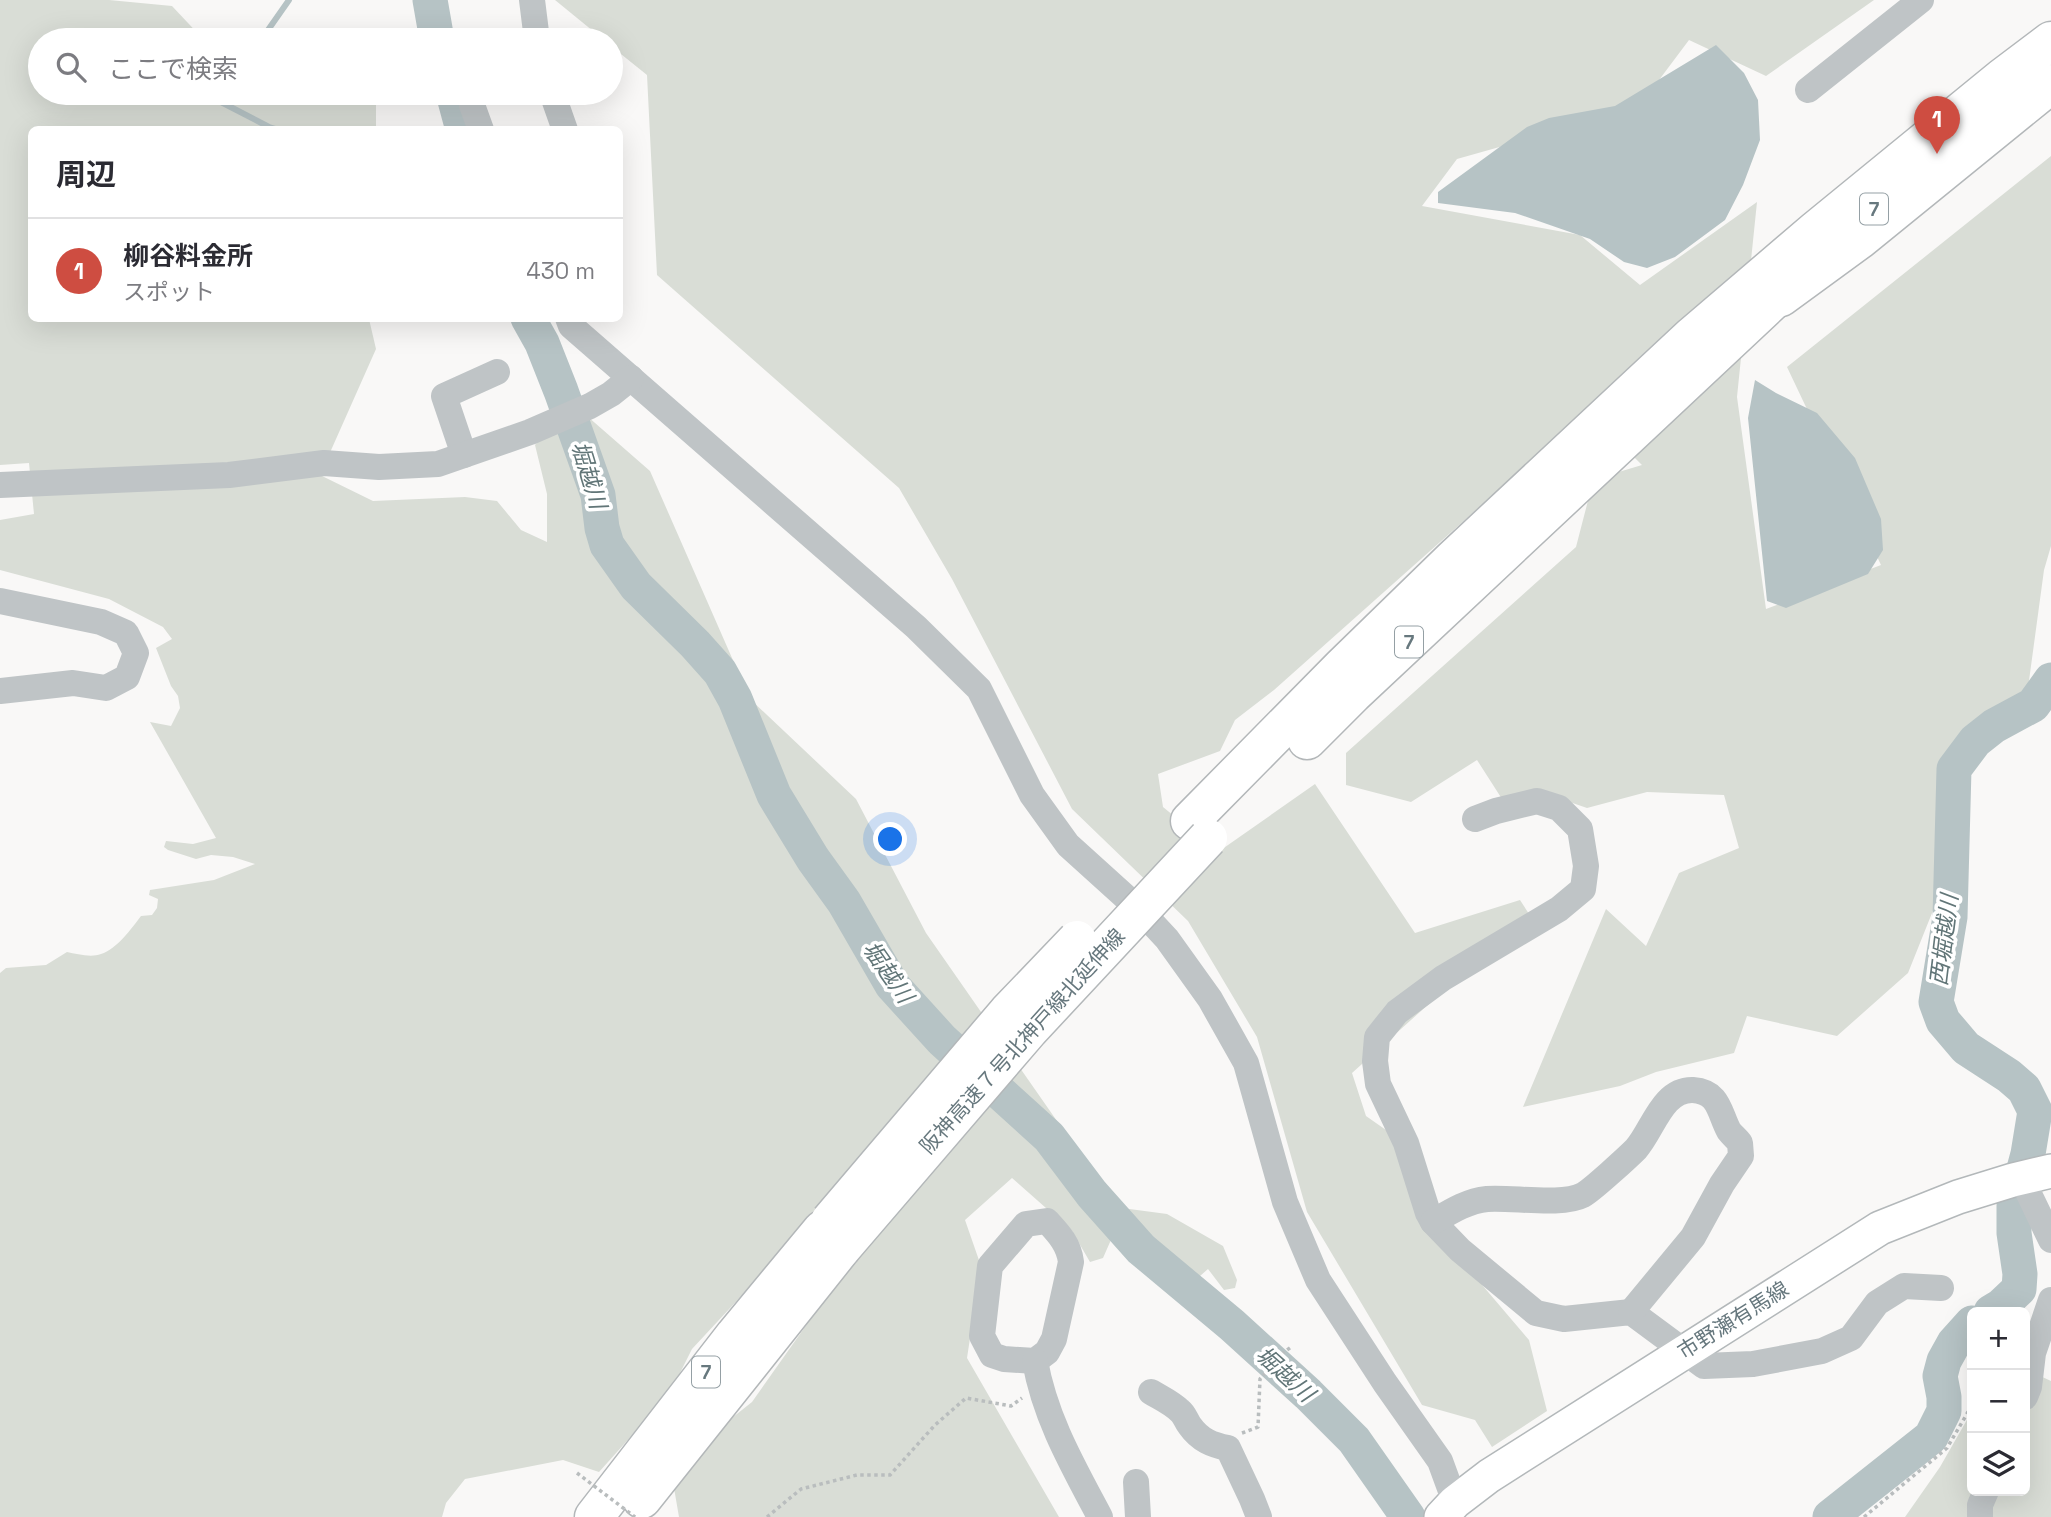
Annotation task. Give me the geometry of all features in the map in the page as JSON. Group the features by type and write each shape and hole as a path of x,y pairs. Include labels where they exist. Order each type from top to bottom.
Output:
{"highway":[{"name":"7","path":"2005,90 2051,33"},
{"name":"7","path":"1602,441 1692,336 1813,247 1859,222 2005,90 2051,41"},
{"name":"7","path":"2005,90 2051,72"},
{"name":"7","path":"2005,90 2051,85"},
{"name":"7","path":"1602,441 1763,310 1813,247"},
{"name":"阪神高速７号北神戸線北延伸線","path":"832,1240 1029,1030 1199,829 1353,694 1602,441"},
{"name":"7","path":"594,1517 735,1335 832,1240"},
{"name":"7","path":"628,1517 832,1240"}],"main road":[{"name":"市野瀬有馬線","path":"1448,1510 1489,1476 1880,1228 1958,1198 2031,1176"}],"street":[{"path":"532,0 536,28"},
{"path":"1808,90 1921,0"},
{"path":"472,105 480,126"},
{"path":"556,105 564,126"},
{"path":"569,322 916,627 979,689 1032,795 1068,845 1141,911 1167,940 1210,999 1246,1063 1285,1202 1318,1280 1440,1461 1448,1510"},
{"path":"464,455 444,396 497,372"},
{"path":"0,485 229,475 324,463 379,467 438,464 530,432 590,407 631,378"},
{"path":"0,601 102,622 126,633 136,653 128,677 106,688 73,683 0,691"},
{"path":"1475,819 1537,801 1559,808 1580,829 1586,866 1583,889 1559,909 1443,978 1397,1012 1377,1037 1375,1060 1378,1084 1406,1143 1428,1213 1433,1222 1460,1250 1535,1313 1564,1319 1631,1312 1704,1366 1753,1364 1822,1351 1851,1338 1877,1303 1904,1286 1941,1288"},
{"path":"1433,1222 1462,1205 1486,1199 1567,1199 1583,1195 1636,1149 1676,1093 1693,1090 1711,1096 1723,1111 1730,1131 1740,1143 1741,1156 1693,1237 1631,1312"},
{"path":"2031,1176 2029,1194 2051,1240"},
{"path":"1046,1221 1060,1235 1070,1251 1071,1262 1054,1339 1047,1352 1035,1361 1004,1359 992,1354 982,1336 985,1296 990,1266 1026,1224 1046,1221"},
{"path":"2030,1378 2033,1353 2051,1300"},
{"path":"1035,1361 1049,1416 1100,1517"},
{"path":"1151,1392 1177,1408 1201,1439 1228,1448 1259,1517"},
{"path":"1136,1482 1138,1517"},
{"path":"1980,1517 1980,1505 1984,1496"}],"path":[{"path":"1215,1445 1258,1427 1260,1379 1291,1347"},
{"path":"767,1517 801,1489 856,1475 890,1475 935,1425 966,1398 1011,1406"},
{"path":"1864,1517 1947,1448 1967,1414"},
{"path":"577,1473 635,1517"}],"shaded area":[{"path":"0,0 109,0 172,6 193,28 28,28 28,105 376,105 376,126 28,126 28,322 370,322 376,349 320,475 373,501 465,497 497,501 521,530 547,542 547,494 535,445 571,402 650,471 750,699 856,799 926,933 1080,1154 1122,1208 1167,1214 1223,1246 1237,1280 1235,1288 1224,1290 1208,1269 1192,1283 1114,1233 1103,1258 1090,1262 1072,1231 1012,1178 965,1220 981,1266 967,1358 1059,1517 679,1517 674,1488 713,1433 752,1402 817,1310 783,1251 692,1349 670,1393 599,1472 563,1460 465,1479 446,1503 442,1517 0,1517 0,973 6,968 46,965 67,952 88,956 101,954 118,943 141,916 152,915 157,908 158,899 149,895 150,890 214,880 255,864 233,857 211,855 196,859 164,847 166,841 193,844 216,838 150,722 171,726 180,708 178,696 171,686 156,648 172,639 163,627 109,599 0,570 0,520 34,514 29,463 0,465"},
{"path":"555,0 1874,0 1766,76 1689,40 1638,108 1457,159 1422,206 1580,235 1640,285 1757,202 1737,397 1766,609 1881,565 1787,367 2051,156 2051,546 2044,570 2028,688 1937,774 1942,888 1908,973 1837,1036 1747,1016 1734,1053 1656,1072 1620,1086 1523,1107 1606,909 1646,946 1679,873 1739,848 1724,795 1647,792 1587,808 1535,790 1502,799 1477,760 1411,802 1346,785 1346,753 1576,547 1591,489 1612,474 1642,465 1627,450 1577,420 1274,690 1235,720 1220,751 1158,774 1163,807 1218,852 1315,784 1415,933 1520,900 1529,914 1352,1073 1366,1116 1396,1137 1483,1286 1529,1340 1547,1411 1492,1447 1475,1420 1422,1405 1307,1212 1257,1037 1188,921 1072,809 952,579 899,488 657,275 647,75 623,56 623,28 589,28"},
{"path":"1716,45 1744,73 1758,100 1760,140 1743,185 1725,220 1675,257 1647,268 1624,262 1590,239 1515,213 1438,203 1438,192 1527,127 1549,118 1615,106"},
{"path":"1755,380 1817,413 1855,458 1881,519 1883,550 1868,574 1786,608 1767,601 1748,418"},
{"path":"2038,1375 2051,1381 2051,1517 1905,1517 1940,1467 1967,1420 1967,1496 2030,1496 2030,1379"}],"waterway":[{"path":"269,28 289,0"},
{"name":"堀越川","path":"430,0 435,28"},
{"path":"227,105 267,126"},
{"name":"堀越川","path":"456,105 462,126"},
{"name":"堀越川","path":"530,322 542,343 561,391 598,495 607,545 636,586 720,672 735,699 774,795 813,859 844,902 892,985 942,1040 1049,1137 1092,1194 1141,1249 1232,1325 1354,1440 1408,1517"},
{"name":"西堀越川","path":"1999,1307 2019,1289 2014,1206 2028,1154 2035,1111 2024,1089 1966,1048 1943,1021 1936,1002 1950,917 1954,769 1975,741 1994,726 2033,705 2051,680"},
{"name":"西堀越川","path":"1830,1517 1931,1437 1944,1411 1940,1376 1944,1361 1954,1343 1967,1329"}],"place":[{"name":"柳谷料金所","path":"1937,154"}]}
